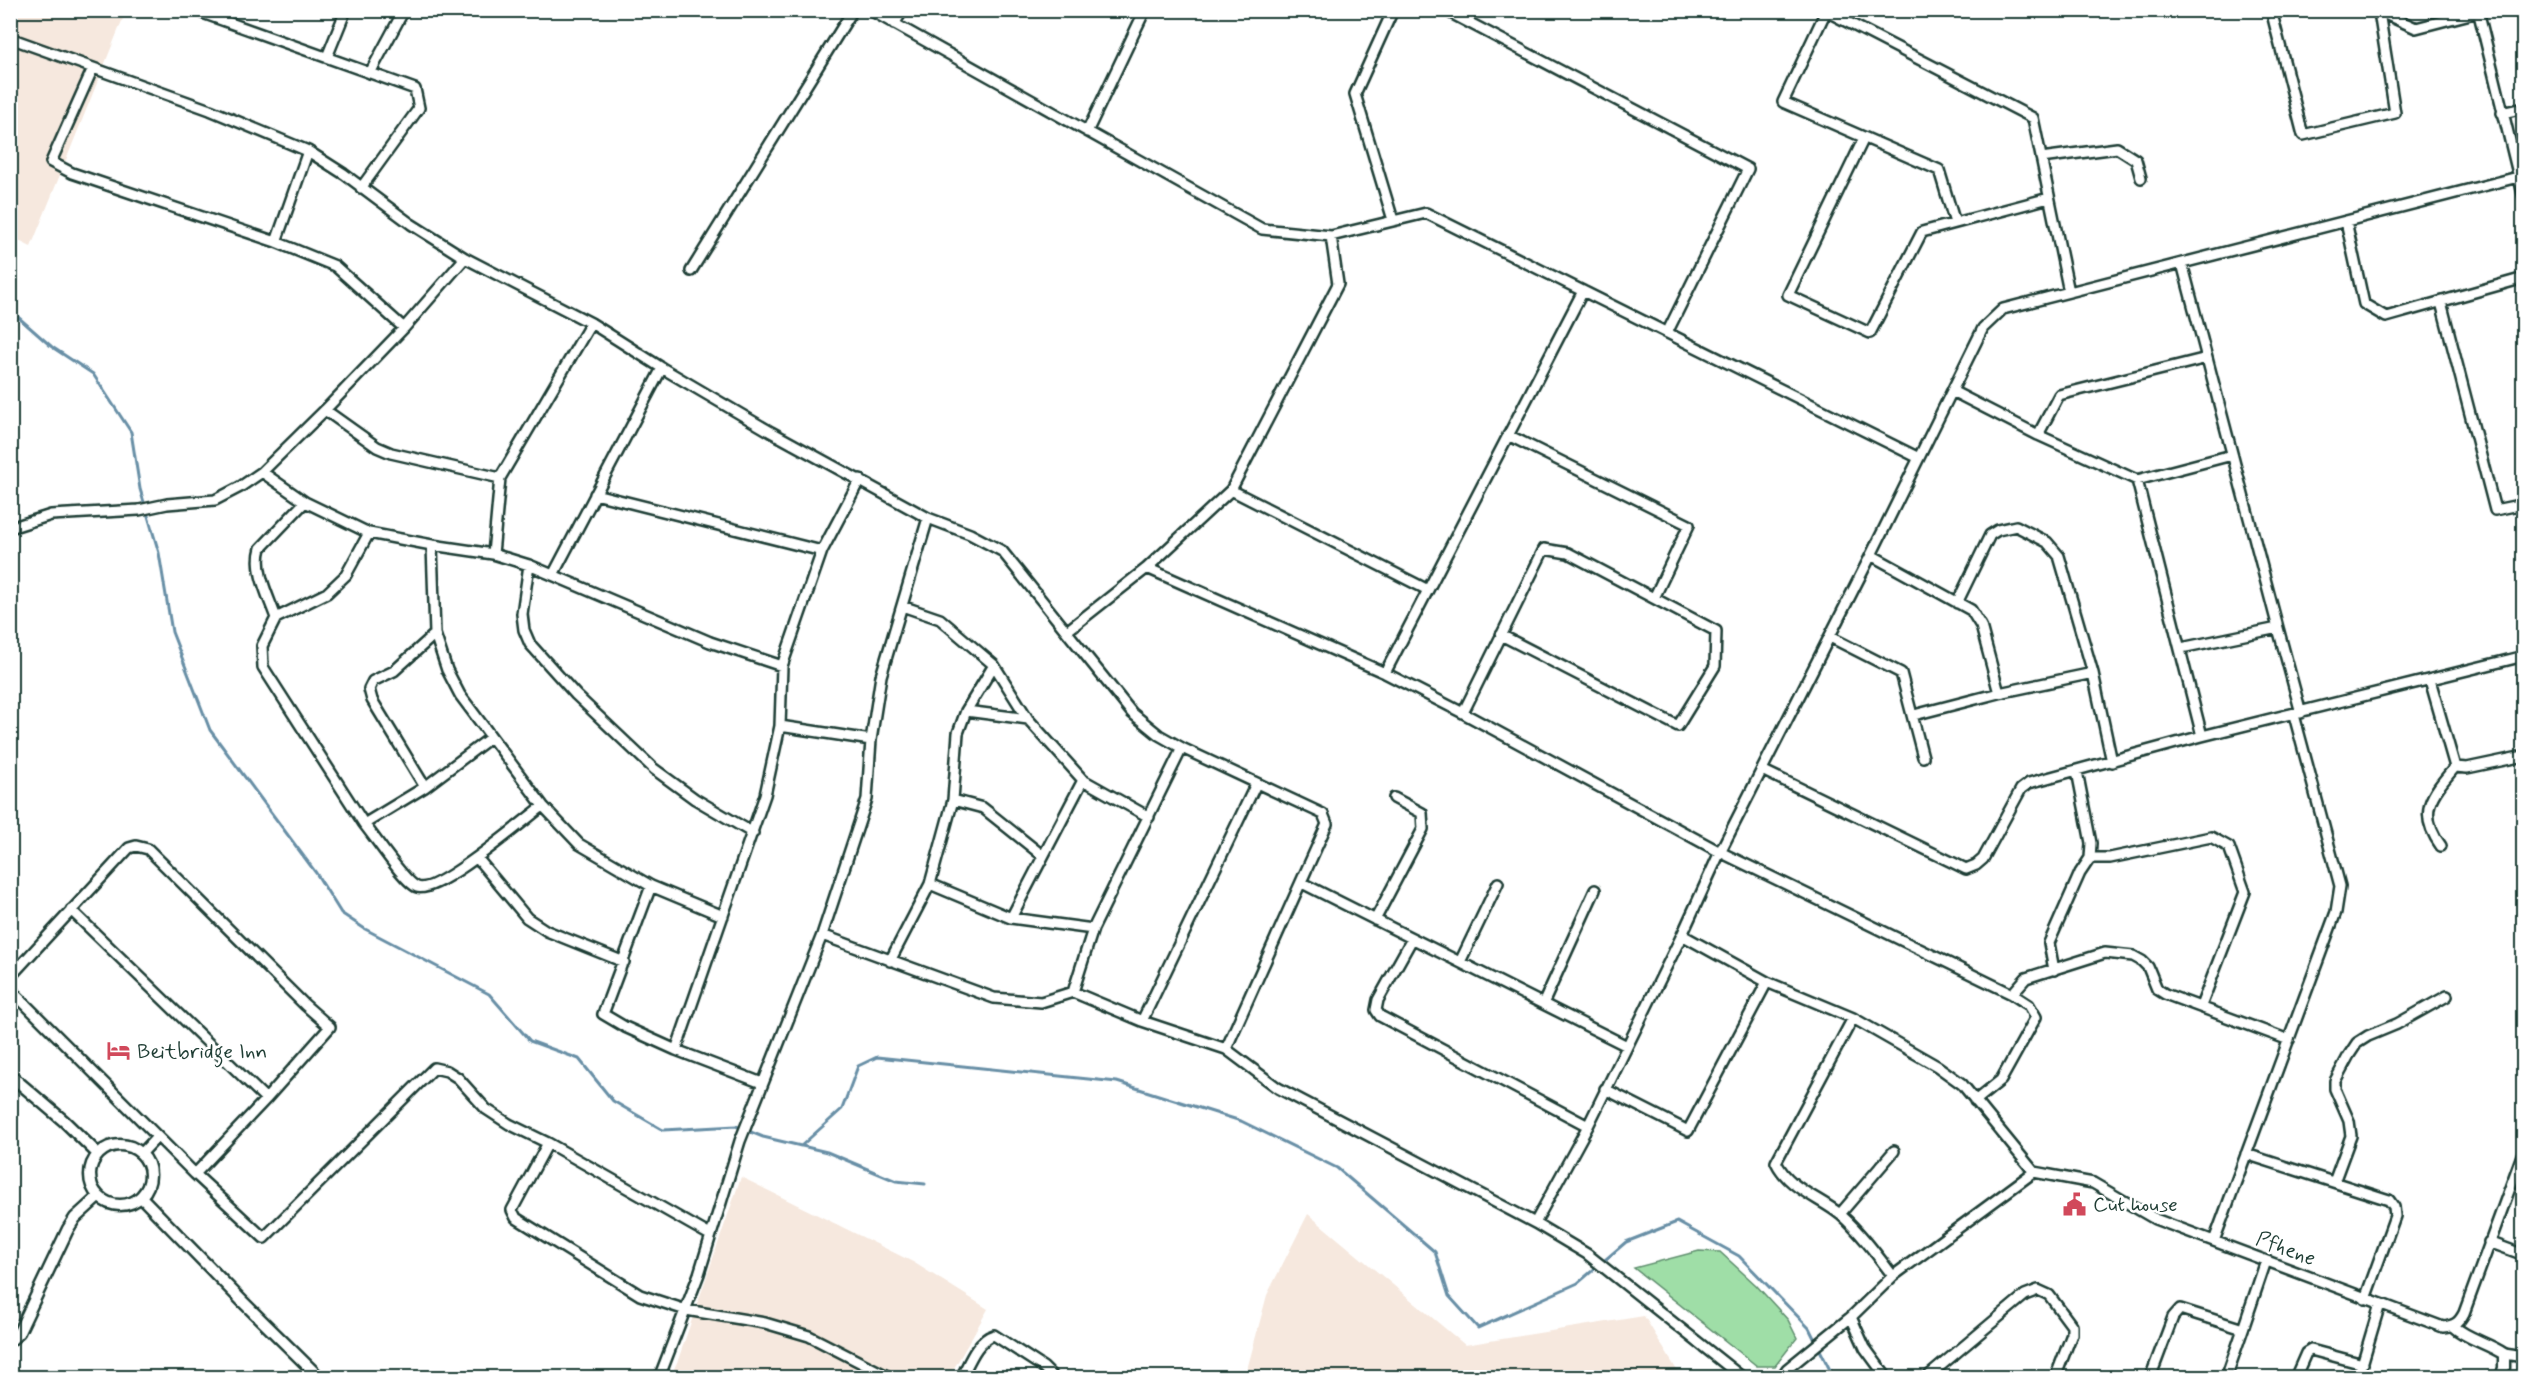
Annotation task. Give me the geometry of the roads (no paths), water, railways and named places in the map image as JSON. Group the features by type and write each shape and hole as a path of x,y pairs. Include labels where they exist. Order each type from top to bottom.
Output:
{"street":[{"path":"194,10 415,89 419,108 361,188"},
{"path":"327,57 346,10"},
{"path":"370,73 404,10"},
{"path":"691,271 853,10"},
{"path":"870,10 1262,229 1331,236 1426,213 1918,458"},
{"path":"894,24 903,10"},
{"path":"1086,132 1145,10"},
{"path":"1393,10 1355,94 1393,220"},
{"path":"1445,10 1748,169 1667,333"},
{"path":"2271,10 2303,135 2395,113 2378,11"},
{"path":"1955,223 1939,170 1783,102 1826,11 2033,118 2069,292"},
{"path":"2378,11 2416,28 2478,11 2523,198"},
{"path":"10,38 210,110 308,151 465,258 591,323 771,432 860,478 928,518 970,534 1002,551 1132,713 1159,735 1182,748 1317,811 1326,818 1325,831 1226,1049"},
{"path":"93,68 51,162 72,173 276,242 335,266 404,328"},
{"path":"2502,113 2523,108"},
{"path":"1864,138 1788,295 1870,333 1922,232 2049,198"},
{"path":"2041,158 2117,148 2136,160 2141,178"},
{"path":"276,242 308,151"},
{"path":"1535,1223 1588,1126 1720,852 1830,637 1983,328 2003,309 2518,177"},
{"path":"2346,221 2364,304 2386,317 2523,278"},
{"path":"1067,631 1147,568 1231,490 1338,284 1331,236"},
{"path":"10,528 51,515 139,510 167,504 214,500 240,487 262,472 325,410 404,328 465,258"},
{"path":"2182,263 2278,628 2340,886 2336,912 2214,1241"},
{"path":"1385,673 1583,291"},
{"path":"2441,302 2495,510 2523,504"},
{"path":"493,554 500,478 591,323"},
{"path":"2038,435 2060,395 2207,358"},
{"path":"553,575 662,368"},
{"path":"1952,391 2038,435 2137,480 2232,454"},
{"path":"325,410 377,447 391,453 500,478"},
{"path":"1508,435 1689,525 1654,598"},
{"path":"262,472 304,502 369,532 493,554 529,565 710,642 782,666"},
{"path":"676,1050 765,795 780,726 782,666 822,550 860,478"},
{"path":"2137,480 2202,736"},
{"path":"1231,490 1428,590"},
{"path":"596,494 822,550"},
{"path":"276,618 258,567 259,556 261,548 304,502"},
{"path":"659,1377 686,1311 740,1141 822,934 867,799 871,740 880,676 928,518"},
{"path":"1957,603 1990,535 2007,527 2016,526 2047,542 2059,555 2093,673 2112,762"},
{"path":"369,532 346,575 327,593 276,618 262,646 263,668 364,824 409,882 417,887 424,889 433,887 477,858 543,806"},
{"path":"432,545 435,634 447,670 460,695 490,738 543,806 579,844 651,886 723,916"},
{"path":"1463,712 1501,635 1544,549 1568,553 1716,631 1715,666 1677,726 1501,635"},
{"path":"1871,555 1971,610 1981,626 1999,693"},
{"path":"529,565 522,614 524,630 530,644 576,694 654,769 695,799 753,833"},
{"path":"1147,568 1385,673 1463,712 1720,852 2012,994 2029,1005 2036,1017 2001,1080 1976,1101"},
{"path":"902,606 940,618 994,665 1028,720 1083,780 1149,817"},
{"path":"2181,648 2278,628"},
{"path":"425,787 372,700 369,689 373,681 394,671 435,634"},
{"path":"1830,637 1901,673 1914,715 1923,757"},
{"path":"1762,770 1966,869 1983,859 2021,789 2029,783 2202,736 2523,656"},
{"path":"890,961 930,884 953,800 958,733 966,711 994,665"},
{"path":"1914,715 1999,693 2093,673"},
{"path":"2430,680 2455,767"},
{"path":"966,711 1028,720"},
{"path":"780,726 871,740"},
{"path":"364,824 425,787 490,738"},
{"path":"1073,992 1094,929 1182,748"},
{"path":"2455,767 2467,768 2523,756"},
{"path":"2441,846 2432,833 2428,816 2433,792 2455,767"},
{"path":"2054,970 2049,943 2080,873 2090,858 2091,843 2077,771"},
{"path":"1011,918 1083,780"},
{"path":"1142,1021 1256,784"},
{"path":"1375,920 1423,829 1422,813 1394,798"},
{"path":"953,800 983,808 1043,856"},
{"path":"2090,858 2110,858 2211,837 2229,847 2245,892 2201,1006"},
{"path":"10,977 129,848 136,846 148,849 330,1027 195,1174"},
{"path":"477,858 527,918 547,931 624,962"},
{"path":"1302,883 1627,1046"},
{"path":"930,884 1011,918 1094,929"},
{"path":"1460,962 1498,884"},
{"path":"651,886 624,962 602,1010 603,1014 616,1023 676,1050 762,1083"},
{"path":"1544,1004 1595,890"},
{"path":"71,910 266,1099"},
{"path":"822,934 993,998 1041,1002 1073,992 1142,1021 1226,1049 1278,1088 1535,1223 1587,1254 1743,1377"},
{"path":"1682,935 1767,982 1853,1018 1937,1066 1962,1084 2034,1172 1893,1276 1851,1317 1780,1377"},
{"path":"1412,939 1378,1000 1376,1010 1380,1016 1588,1126"},
{"path":"2012,994 2026,978 2105,953 2133,956 2148,967 2157,989 2289,1040"},
{"path":"1605,1089 1688,1131 1767,982"},
{"path":"10,989 157,1137 264,1238 434,1068 447,1071 458,1078 486,1109 509,1124 548,1143 710,1235"},
{"path":"2334,1182 2351,1136 2349,1122 2335,1089 2335,1081 2349,1055 2357,1043 2368,1036 2397,1024 2447,996"},
{"path":"1853,1018 1776,1162 1782,1174 1840,1214 1893,1276"},
{"path":"10,1075 64,1120 98,1154"},
{"path":"141,1154 157,1137"},
{"path":"548,1143 513,1206 513,1214 516,1218 640,1295 686,1311 765,1323 809,1336 891,1377"},
{"path":"123,1145 141,1154 150,1172 148,1185 141,1197 123,1206 110,1204 98,1197 89,1179 91,1165 98,1154 110,1147 123,1145"},
{"path":"2453,1326 2460,1321 2464,1313 2523,1150"},
{"path":"1840,1214 1894,1151"},
{"path":"2246,1154 2389,1200 2394,1207 2395,1216 2365,1299"},
{"name":"Pfhene","path":"2034,1172 2093,1183 2155,1219 2380,1305 2444,1327 2453,1326 2459,1331 2492,1345 2504,1354 2523,1357"},
{"path":"10,1341 20,1332 68,1228 75,1218 98,1197"},
{"path":"141,1197 320,1377"},
{"path":"2489,1242 2523,1255"},
{"path":"2226,1377 2266,1261"},
{"path":"1926,1377 2025,1295 2038,1290 2049,1295 2072,1326 2072,1334 2055,1377"},
{"path":"2358,1377 2380,1305"},
{"path":"2150,1377 2173,1317 2180,1309 2242,1329"},
{"path":"1851,1317 1865,1348 1887,1377"},
{"path":"961,1377 980,1344 994,1335 1054,1377"},
{"path":"2295,1377 2306,1353 2310,1350 2363,1364"},
{"path":"2501,1377 2504,1368 2504,1354"}],"waterway":[{"path":"2004,10 2046,16 2053,10"},
{"path":"10,310 52,347 93,374 131,432 140,489 159,553 172,632 210,730 316,873 341,913 365,929 489,994 530,1041 579,1059 613,1101 663,1130 736,1126 763,1137 801,1146 842,1109 858,1066 877,1057 1117,1082 1241,1121 1337,1168 1435,1252 1449,1296 1478,1328 1578,1283 1626,1242 1677,1222 1739,1256 1809,1328 1834,1378"},
{"path":"802,1146 827,1152 896,1181 925,1184"}],"place":[{"name":"Beitbridge Inn","path":"119,1051"},
{"name":"Cut house","path":"2075,1204"}]}
